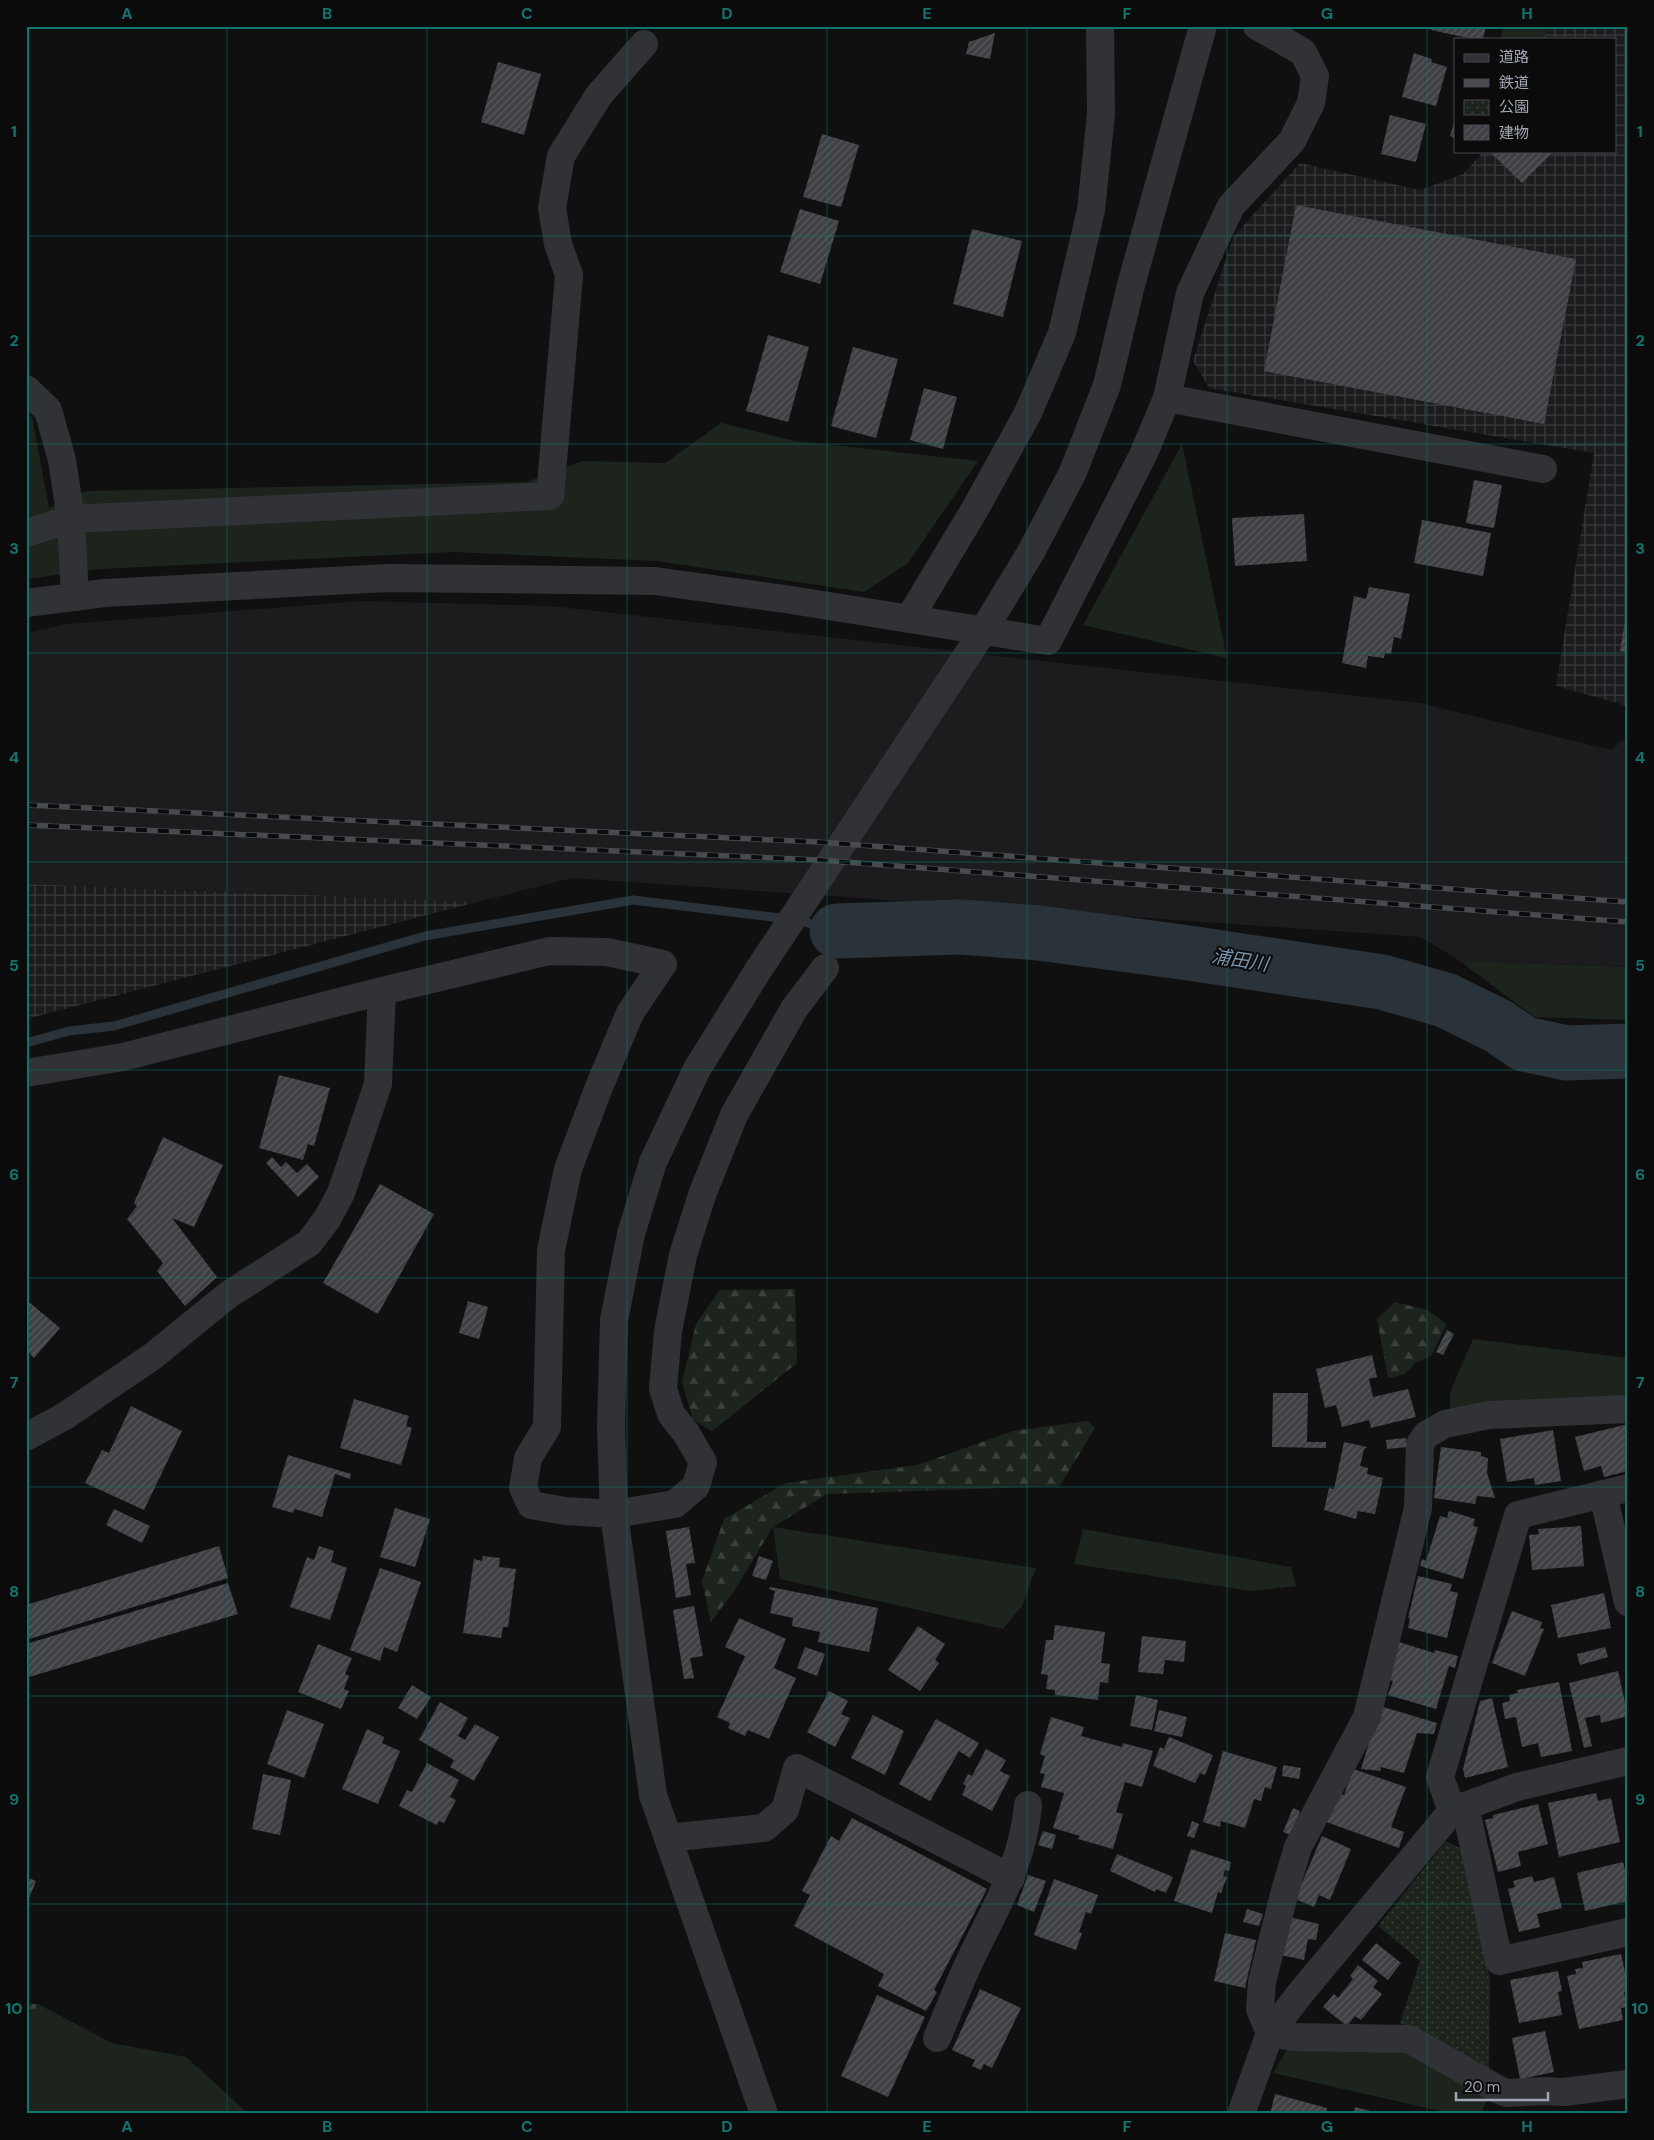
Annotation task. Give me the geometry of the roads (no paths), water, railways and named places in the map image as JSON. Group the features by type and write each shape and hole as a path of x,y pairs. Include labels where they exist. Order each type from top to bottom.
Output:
{"street":[{"path":"909,619 975,509 1028,413 1062,333 1090,210 1101,114 1100,26"},
{"path":"764,2114 653,1795 614,1514 610,1427 614,1320 631,1234 653,1162 697,1069 757,972 980,636 1031,552 1072,472 1107,385 1131,285 1203,26"},
{"path":"26,603 106,593 388,578 655,582 785,599 1048,641 1143,455 1167,398 1190,293 1231,206 1292,141 1311,103 1314,76 1303,52 1257,26"},
{"path":"26,533 71,519 550,496 570,275 558,244 552,208 561,156 599,95 644,44"},
{"path":"26,389 48,410 62,460 71,519 75,597"},
{"path":"1167,398 1543,469"},
{"path":"26,1073 123,1058 382,990 549,951 607,952 662,964 630,1013 599,1087 568,1170 551,1250 547,1427 528,1458 524,1488 531,1505 565,1512 614,1514 675,1504 696,1486 703,1462 686,1433 671,1414 663,1389 668,1331 683,1255 702,1195 734,1115 794,1008 825,968"},
{"path":"26,1437 65,1416 153,1356 228,1295 309,1243 327,1219 341,1193 378,1084 382,990"},
{"path":"1270,2033 1260,2009 1262,1982 1283,1896 1298,1847 1367,1717 1418,1508 1420,1444 1426,1435 1445,1424 1489,1415 1628,1408"},
{"path":"1628,1602 1615,1491 1518,1515 1440,1777 1458,1809 1499,1961 1628,1932"},
{"path":"1241,2114 1270,2033 1299,1995 1458,1809 1517,1787 1628,1760"},
{"path":"668,1838 764,1828 785,1810 797,1768 1011,1878"},
{"path":"937,2038 972,1956 1011,1878 1026,1831 1028,1805"},
{"path":"1270,2033 1293,2037 1409,2039 1507,2093 1564,2092 1628,2084"}],"waterway":[{"path":"26,1043 69,1031 114,1026 425,936 633,900 797,920 837,931"},
{"name":"浦田川","path":"837,931 960,927 1039,933 1382,982 1445,1000 1498,1026 1524,1044 1567,1053 1628,1051"}],"railway":[{"path":"26,805 818,842 1628,902"},
{"path":"26,825 819,860 1628,922"}]}
